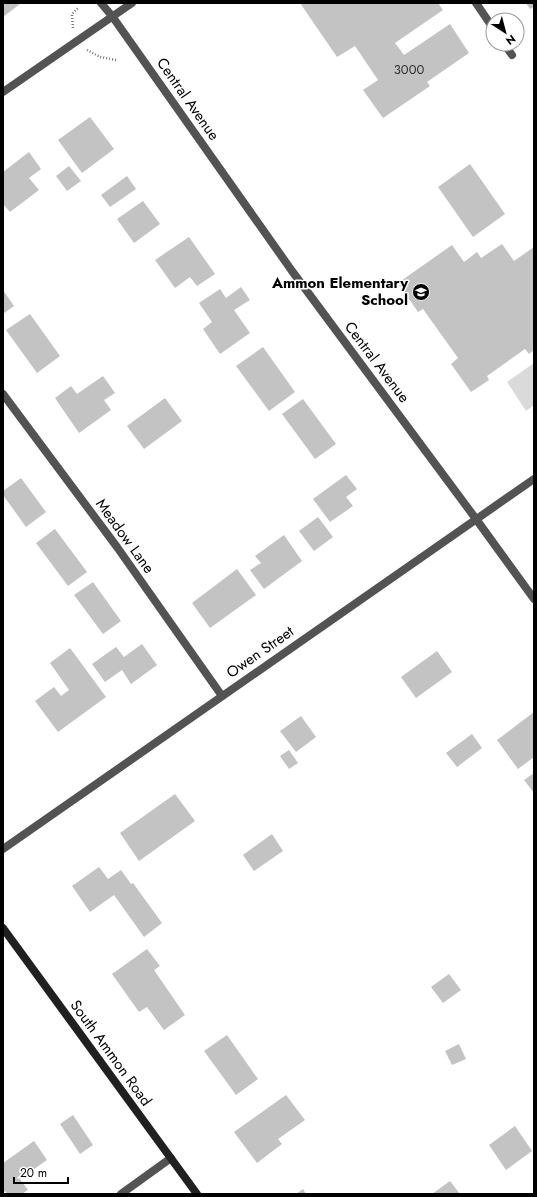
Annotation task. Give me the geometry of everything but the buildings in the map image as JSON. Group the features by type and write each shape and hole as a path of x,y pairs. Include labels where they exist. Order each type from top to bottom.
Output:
{"main road":[{"name":"South Ammon Road","path":"3,928 197,1194"}],"street":[{"name":"Central Avenue","path":"101,3 112,16 292,271 534,599"},
{"path":"3,92 132,3"},
{"path":"476,3 485,16"},
{"name":"Meadow Lane","path":"3,394 117,546 222,696"},
{"name":"Owen Street","path":"3,849 534,479"},
{"path":"121,1194 171,1158"}],"path":[{"path":"73,30 72,14 79,7"},
{"path":"87,50 100,57 116,60"}],"shaded area":[{"path":"534,363 534,405 526,411 507,382"}],"place":[{"name":"Ammon Elementary School","path":"421,292"}]}
